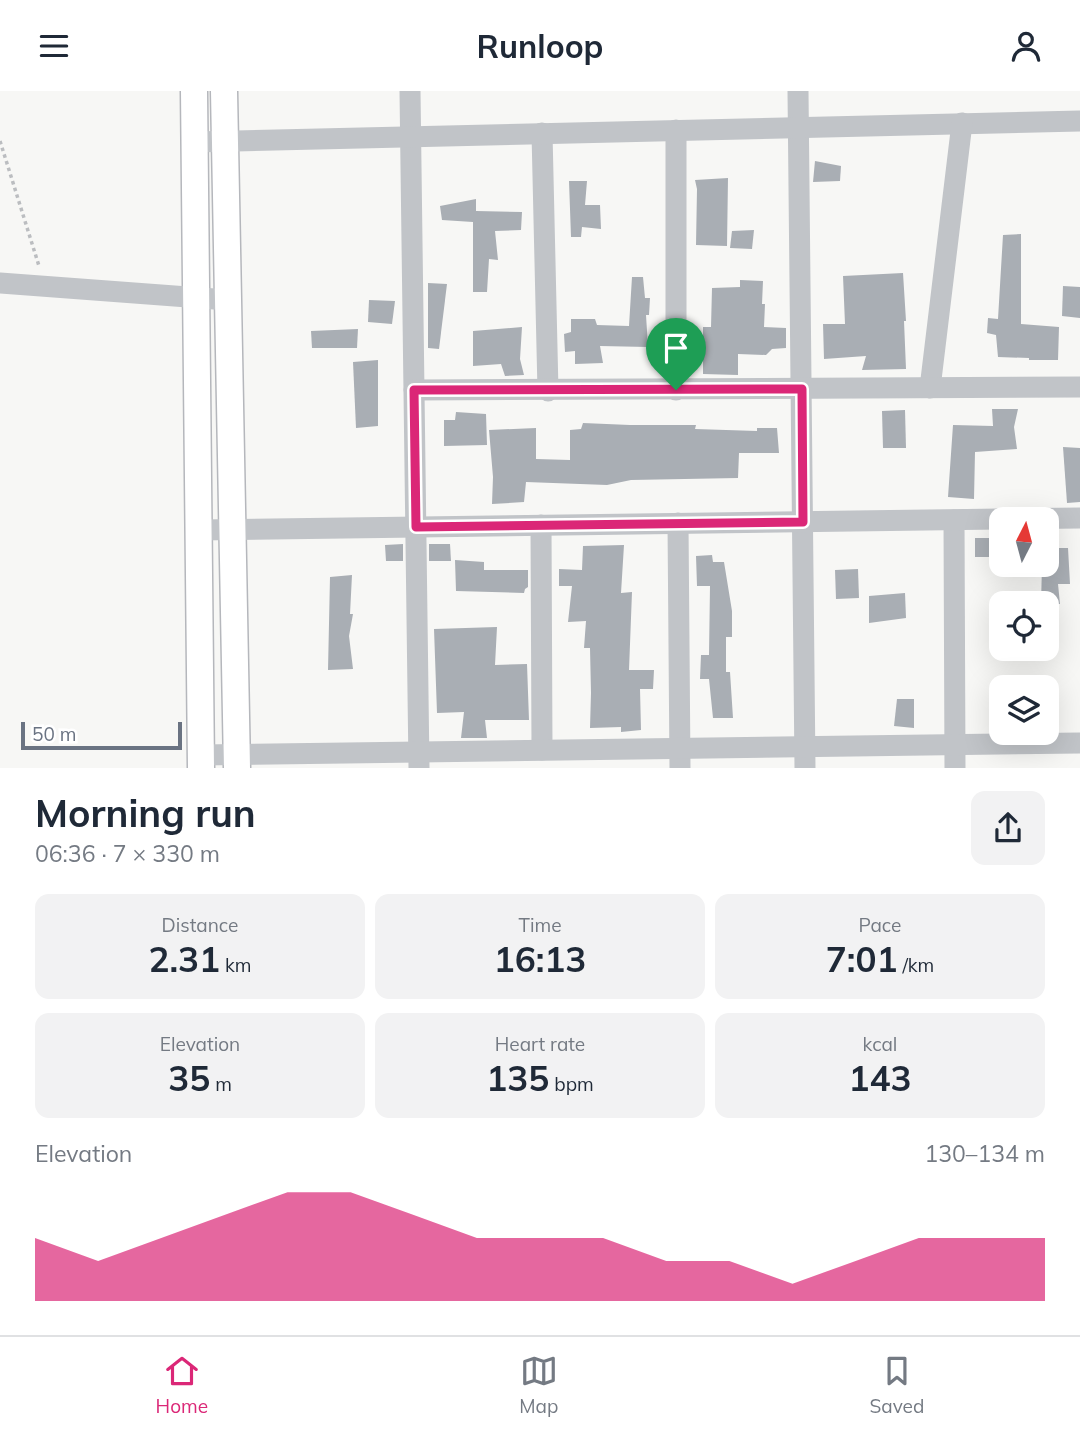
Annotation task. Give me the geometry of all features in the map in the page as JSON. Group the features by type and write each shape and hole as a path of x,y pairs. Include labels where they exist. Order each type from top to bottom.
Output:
{"main road":[{"path":"194,91 201,762"},
{"path":"224,91 237,761"}],"street":[{"path":"410,91 419,760"},
{"path":"798,91 805,757"},
{"path":"195,142 1080,121"},
{"path":"930,389 962,123"},
{"path":"676,130 676,390"},
{"path":"542,133 548,391"},
{"path":"0,283 228,300"},
{"path":"414,390 1080,387"},
{"path":"199,530 1080,518"},
{"path":"954,520 955,768"},
{"path":"678,523 680,758"},
{"path":"541,525 542,750"},
{"path":"201,762 419,760 542,750 680,758 805,757 955,744 1080,743"}],"path":[{"path":"0,141 46,287"}],"building":[{"path":"815,161 841,166 840,181 813,182"},
{"path":"728,178 727,246 696,245 695,180"},
{"path":"569,181 587,181 585,205 600,205 601,229 582,227 581,237 571,237"},
{"path":"476,199 476,211 522,212 521,230 495,231 498,260 489,259 487,292 473,292 473,222 442,220 440,206"},
{"path":"754,230 752,249 730,248 732,231"},
{"path":"1021,234 1021,324 1059,327 1058,360 998,357 996,335 987,333 988,318 998,319 1003,235"},
{"path":"903,273 906,369 862,370 866,356 824,359 823,324 845,324 843,276"},
{"path":"632,277 643,277 645,298 650,298 649,315 646,315 648,347 600,346 603,363 575,364 575,351 565,352 564,334 571,332 571,319 595,319 597,325 629,326"},
{"path":"740,280 763,281 764,327 786,328 786,348 772,349 766,355 738,354 738,375 703,374 703,327 711,327 712,288 740,287"},
{"path":"428,283 447,284 439,349 428,348"},
{"path":"1063,286 1080,287 1080,318 1062,316"},
{"path":"369,300 395,301 392,324 368,322"},
{"path":"522,327 520,359 524,375 505,376 501,364 473,366 473,331"},
{"path":"358,329 357,348 312,348 311,331"},
{"path":"378,360 378,426 356,428 353,362"},
{"path":"992,409 1018,409 1014,427 1017,449 975,452 974,499 948,497 953,425 993,426"},
{"path":"905,410 906,448 883,448 882,411"},
{"path":"456,412 486,414 487,445 444,446 444,420 455,420"},
{"path":"583,423 696,425 695,429 757,431 757,428 777,428 779,453 739,453 738,478 631,480 607,485 526,482 524,502 492,504 489,430 536,428 536,459 570,460 570,430 581,429"},
{"path":"1063,447 1080,448 1080,502 1067,503"},
{"path":"975,538 989,538 989,557 975,557"},
{"path":"403,544 403,561 386,561 385,545"},
{"path":"429,544 450,544 451,561 429,561"},
{"path":"624,545 621,593 632,592 629,670 654,670 653,689 640,689 641,730 621,732 621,727 590,728 590,648 584,648 586,621 568,622 572,586 559,586 559,569 582,570 583,546"},
{"path":"1059,548 1068,548 1070,584 1058,584 1059,591 1041,591 1042,577 1059,577"},
{"path":"712,555 713,562 724,562 732,611 732,637 726,637 726,672 730,672 733,718 713,718 709,679 700,679 701,655 709,655 710,586 697,586 696,556"},
{"path":"455,560 484,562 484,570 528,570 528,587 524,593 456,591"},
{"path":"858,569 859,598 836,599 835,570"},
{"path":"352,575 350,614 353,614 349,636 353,669 328,670 330,577"},
{"path":"905,593 906,618 869,623 869,596"},
{"path":"497,627 495,665 527,664 529,720 485,720 487,738 461,738 464,712 437,713 434,629"},
{"path":"897,699 914,699 914,728 894,726"}],"route":[{"path":"802,389 803,522 416,527 414,390 676,390 802,389"}]}
